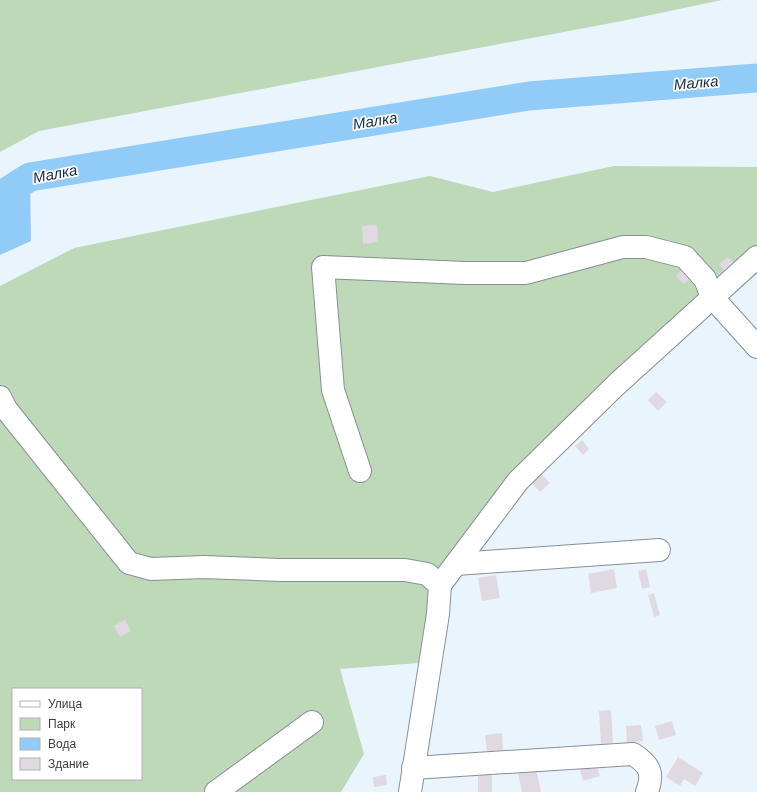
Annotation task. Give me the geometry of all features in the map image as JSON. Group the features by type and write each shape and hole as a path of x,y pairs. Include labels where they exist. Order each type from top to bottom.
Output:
{"street":[{"path":"360,471 333,390 323,267 466,273 526,273 623,247 646,247 685,257 705,279 712,297 757,347"},
{"path":"410,792 438,614 440,585 518,481 616,385 757,257"},
{"path":"0,397 6,409 129,563 151,569 204,567 281,570 405,570 426,574 440,585"},
{"path":"456,564 659,550"},
{"path":"216,792 312,722"},
{"path":"414,768 633,754 644,761 650,771 650,784 647,792"}],"green space":[{"path":"0,0 722,0 627,20 39,131 0,152"},
{"path":"614,166 757,167 757,257 616,385 441,585 431,662 340,669 364,754 341,792 0,792 0,286 74,248 430,176 493,192"}],"water":[{"path":"30,177 31,241 0,255 0,182"}],"building":[{"path":"377,225 378,242 363,244 362,226"},
{"path":"728,257 734,263 725,271 719,264"},
{"path":"687,265 695,274 684,284 676,276"},
{"path":"656,392 667,402 658,411 648,400"},
{"path":"582,440 589,449 583,455 575,446"},
{"path":"540,472 550,483 540,492 530,481"},
{"path":"614,569 617,588 591,593 588,574"},
{"path":"646,569 650,587 642,589 638,571"},
{"path":"496,575 500,598 482,601 478,578"},
{"path":"654,593 660,615 654,617 648,595"},
{"path":"125,620 131,631 120,637 114,626"},
{"path":"611,710 613,743 601,744 599,711"},
{"path":"672,721 676,735 659,740 655,726"},
{"path":"641,725 643,741 627,743 626,726"},
{"path":"502,733 503,750 487,752 485,735"},
{"path":"678,757 703,773 695,786 684,779 680,786 666,777"},
{"path":"596,764 600,776 583,781 580,769"},
{"path":"536,769 541,792 522,792 518,773"},
{"path":"478,770 492,771 492,792 478,792"},
{"path":"386,775 387,785 374,787 373,777"}],"waterway":[{"name":"Малка","path":"0,196 30,177 529,96 757,78"}]}
